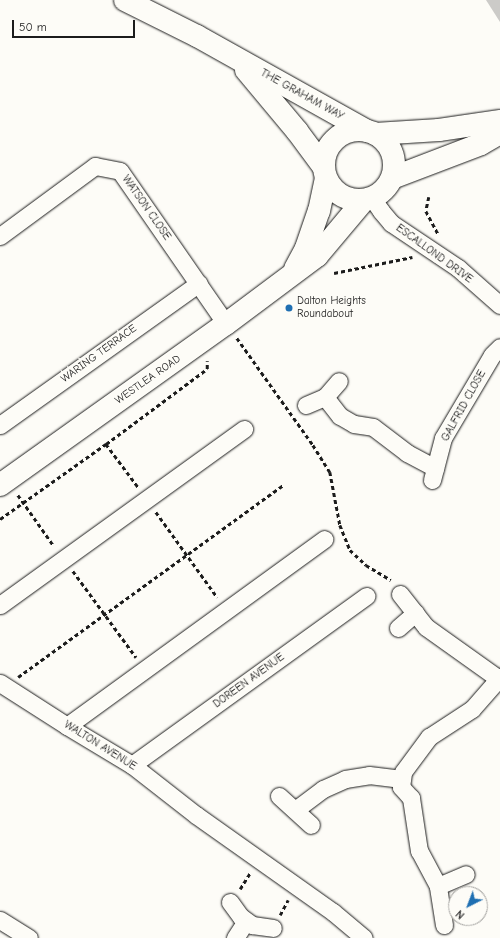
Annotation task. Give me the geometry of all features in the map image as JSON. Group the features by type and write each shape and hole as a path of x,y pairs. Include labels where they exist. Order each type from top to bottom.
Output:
{"main road":[{"name":"THE GRAHAM WAY","path":"126,0 197,36 238,60 371,132"},
{"name":"THE GRAHAM WAY","path":"238,60 297,130 325,173"},
{"path":"293,272 306,248 319,211 325,173 325,153 332,141 344,133 357,130 371,132 440,130 500,121"},
{"path":"325,173 332,189 341,196 352,200 368,199 384,190 392,178 394,166 392,153 385,142 371,132"},
{"path":"392,178 481,144 500,133"},
{"name":"WESTLEA ROAD","path":"4,482 226,324 293,272 317,256 368,199"}],"street":[{"name":"WATSON CLOSE","path":"0,236 95,166 120,171 226,324"},
{"name":"ESCALLOND DRIVE","path":"368,199 391,223 458,268 500,305"},
{"name":"WARING TERRACE","path":"0,425 199,283"},
{"name":"GALFRID CLOSE","path":"325,397 340,416 354,424 373,427 433,474 443,438 492,355 500,347"},
{"path":"306,405 325,397 339,381"},
{"path":"0,605 244,429"},
{"path":"67,726 324,539"},
{"path":"400,594 426,627 500,678 472,709 429,738 403,772 401,787 411,798 419,851 438,886 444,925"},
{"name":"DOREEN AVENUE","path":"132,765 366,596"},
{"path":"398,628 415,613"},
{"name":"WALTON AVENUE","path":"2,685 132,765 196,815 333,912 364,938"},
{"path":"295,810 323,789 345,779 369,775 402,779"},
{"path":"279,796 311,825"},
{"path":"438,886 466,874"},
{"path":"230,902 241,917 252,925 273,928"},
{"path":"0,920 29,938"},
{"path":"235,938 246,921"}],"path":[{"path":"429,197 426,211 440,236"},
{"path":"334,273 435,253"},
{"path":"226,324 313,445 330,472 340,525 350,550 366,565 390,580 400,594"},
{"path":"0,519 106,444 207,369 207,356"},
{"path":"106,444 226,610"},
{"path":"4,482 22,502 145,669"},
{"path":"2,685 105,614 283,485"},
{"path":"230,902 258,859"},
{"path":"273,928 296,886"}],"building":[{"path":"486,0 500,0 500,22"}],"place":[{"name":"Dalton Heights Roundabout","path":"289,308"}]}
